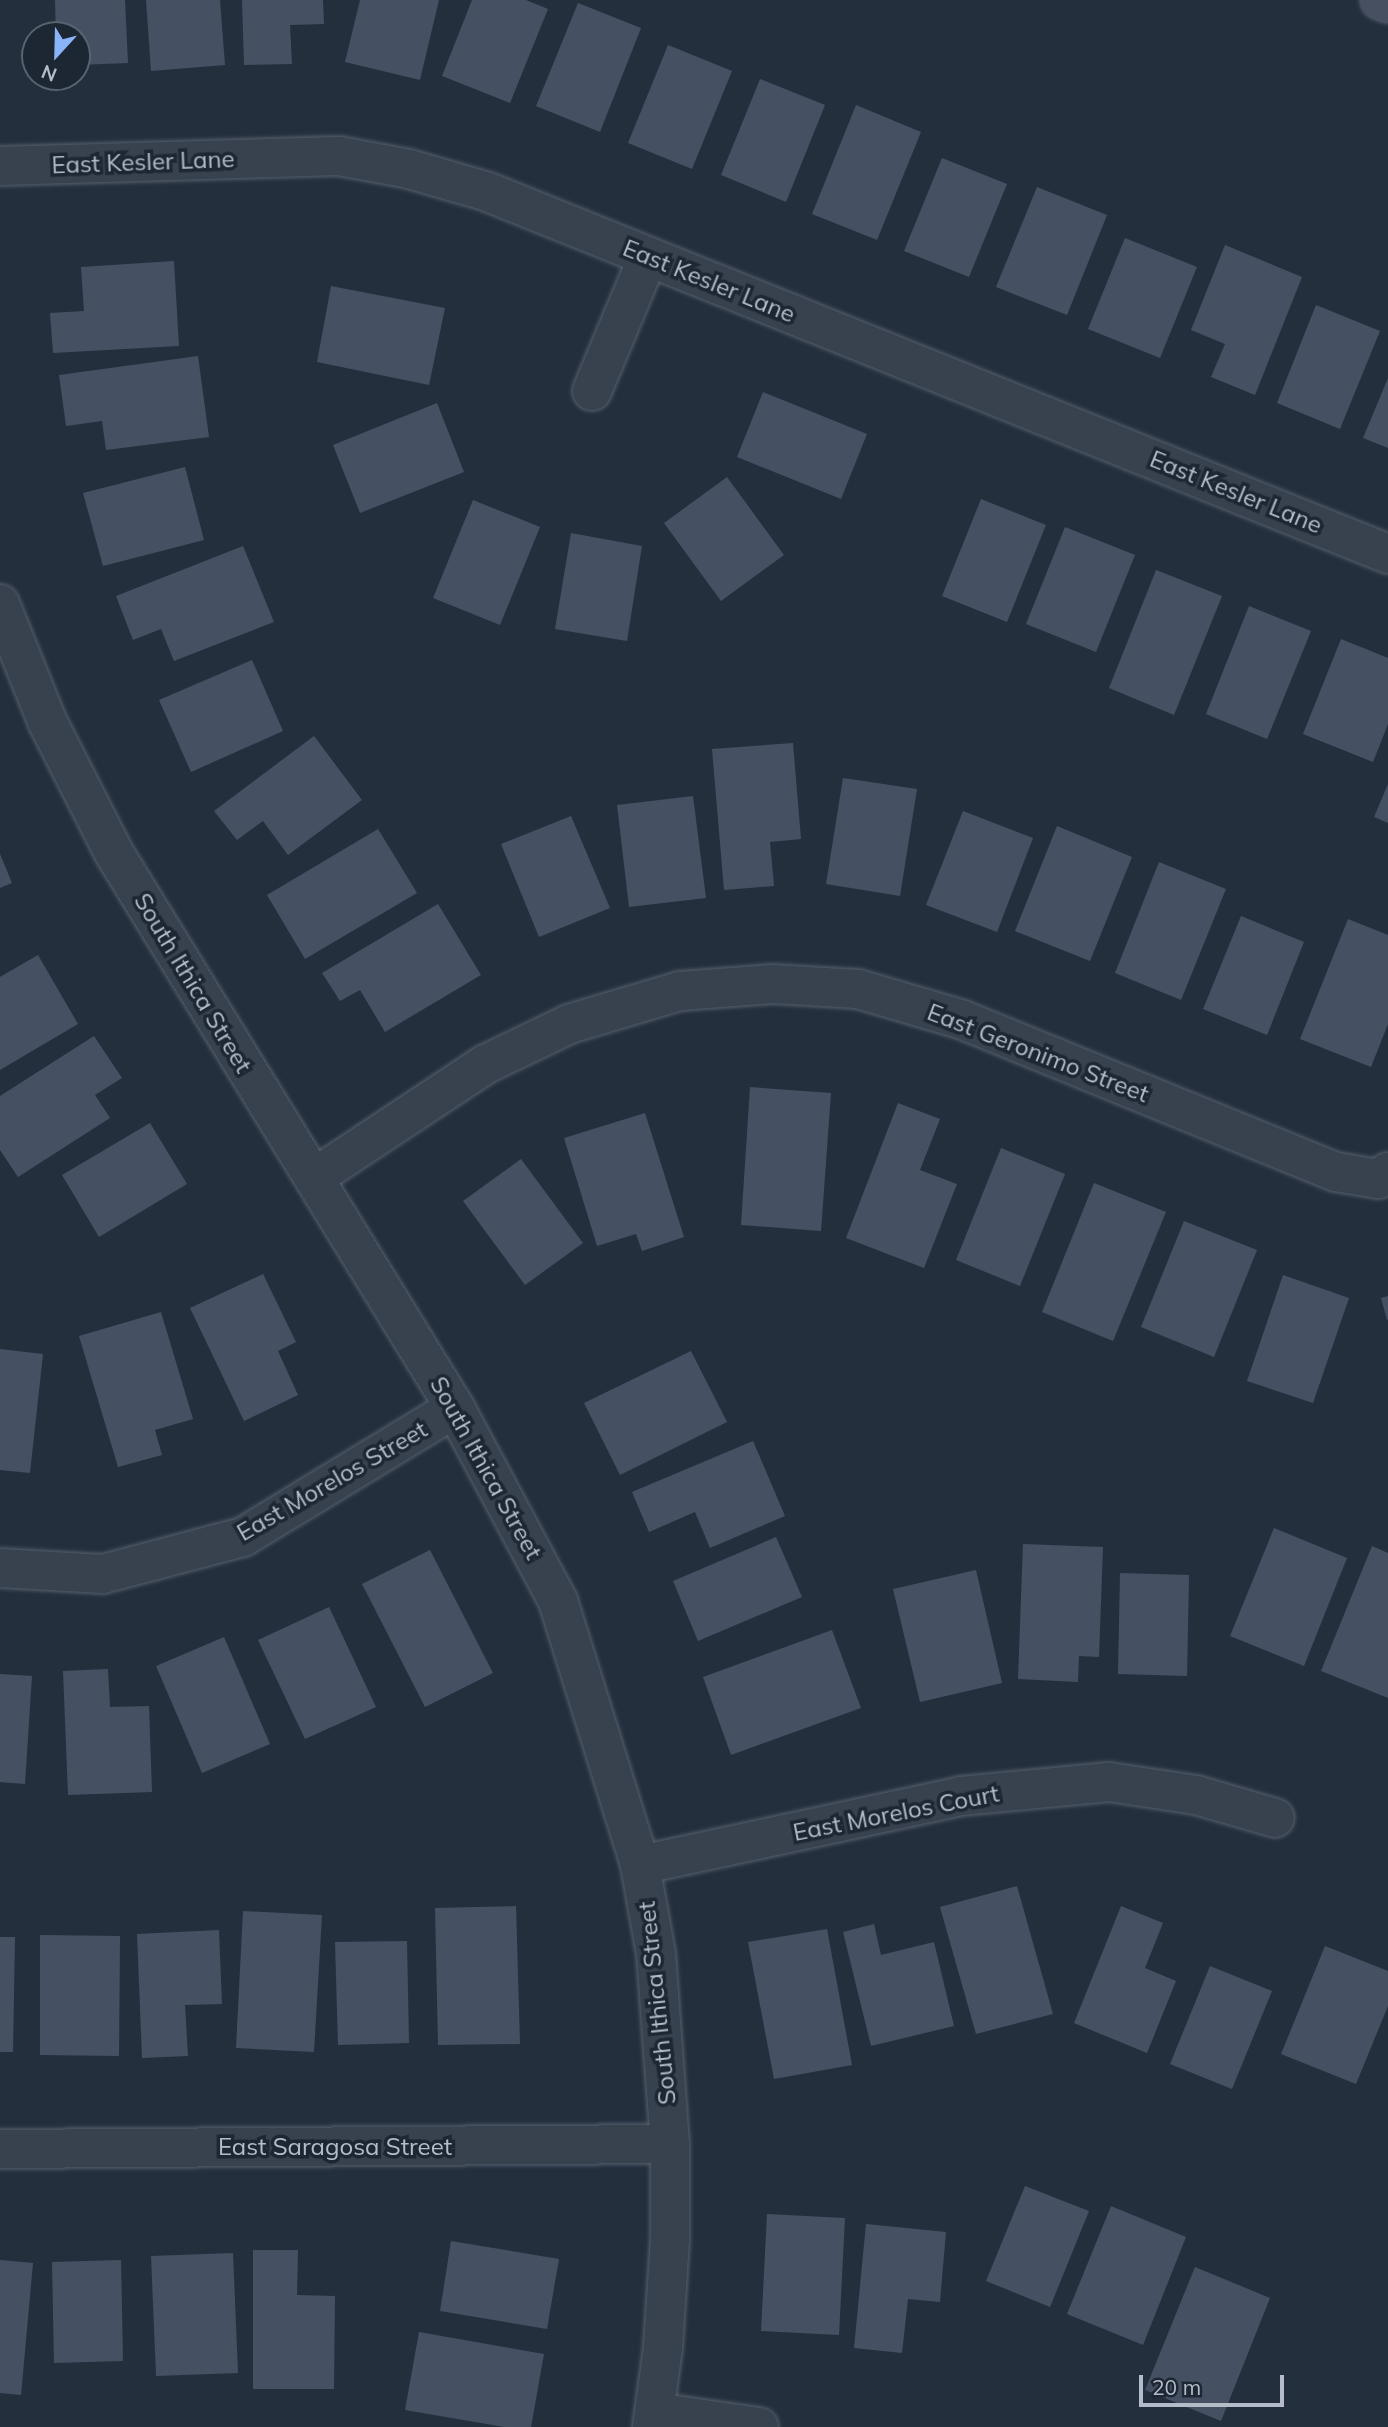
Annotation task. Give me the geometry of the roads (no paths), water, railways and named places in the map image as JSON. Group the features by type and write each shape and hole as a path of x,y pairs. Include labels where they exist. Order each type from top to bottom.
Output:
{"main road":[{"path":"1380,0 1388,3"}],"street":[{"name":"East Kesler Lane","path":"0,166 340,156 408,169 488,192 1388,554"},
{"path":"592,391 648,257"},
{"name":"South Ithica Street","path":"0,604 8,649 114,853 186,974 456,1408 513,1511 558,1601 640,1865 656,1954 670,2144 670,2239 663,2348 653,2419"},
{"name":"East Geronimo Street","path":"314,1177 486,1064 569,1024 680,991 773,984 858,989 963,1020 1336,1172 1383,1176"},
{"name":"East Morelos Street","path":"0,1569 103,1574 243,1537 456,1408"},
{"name":"East Morelos Court","path":"640,1865 961,1796 1110,1782 1196,1795 1275,1818"},
{"name":"East Saragosa Street","path":"0,2149 670,2144"},
{"path":"653,2419 759,2427"}]}
